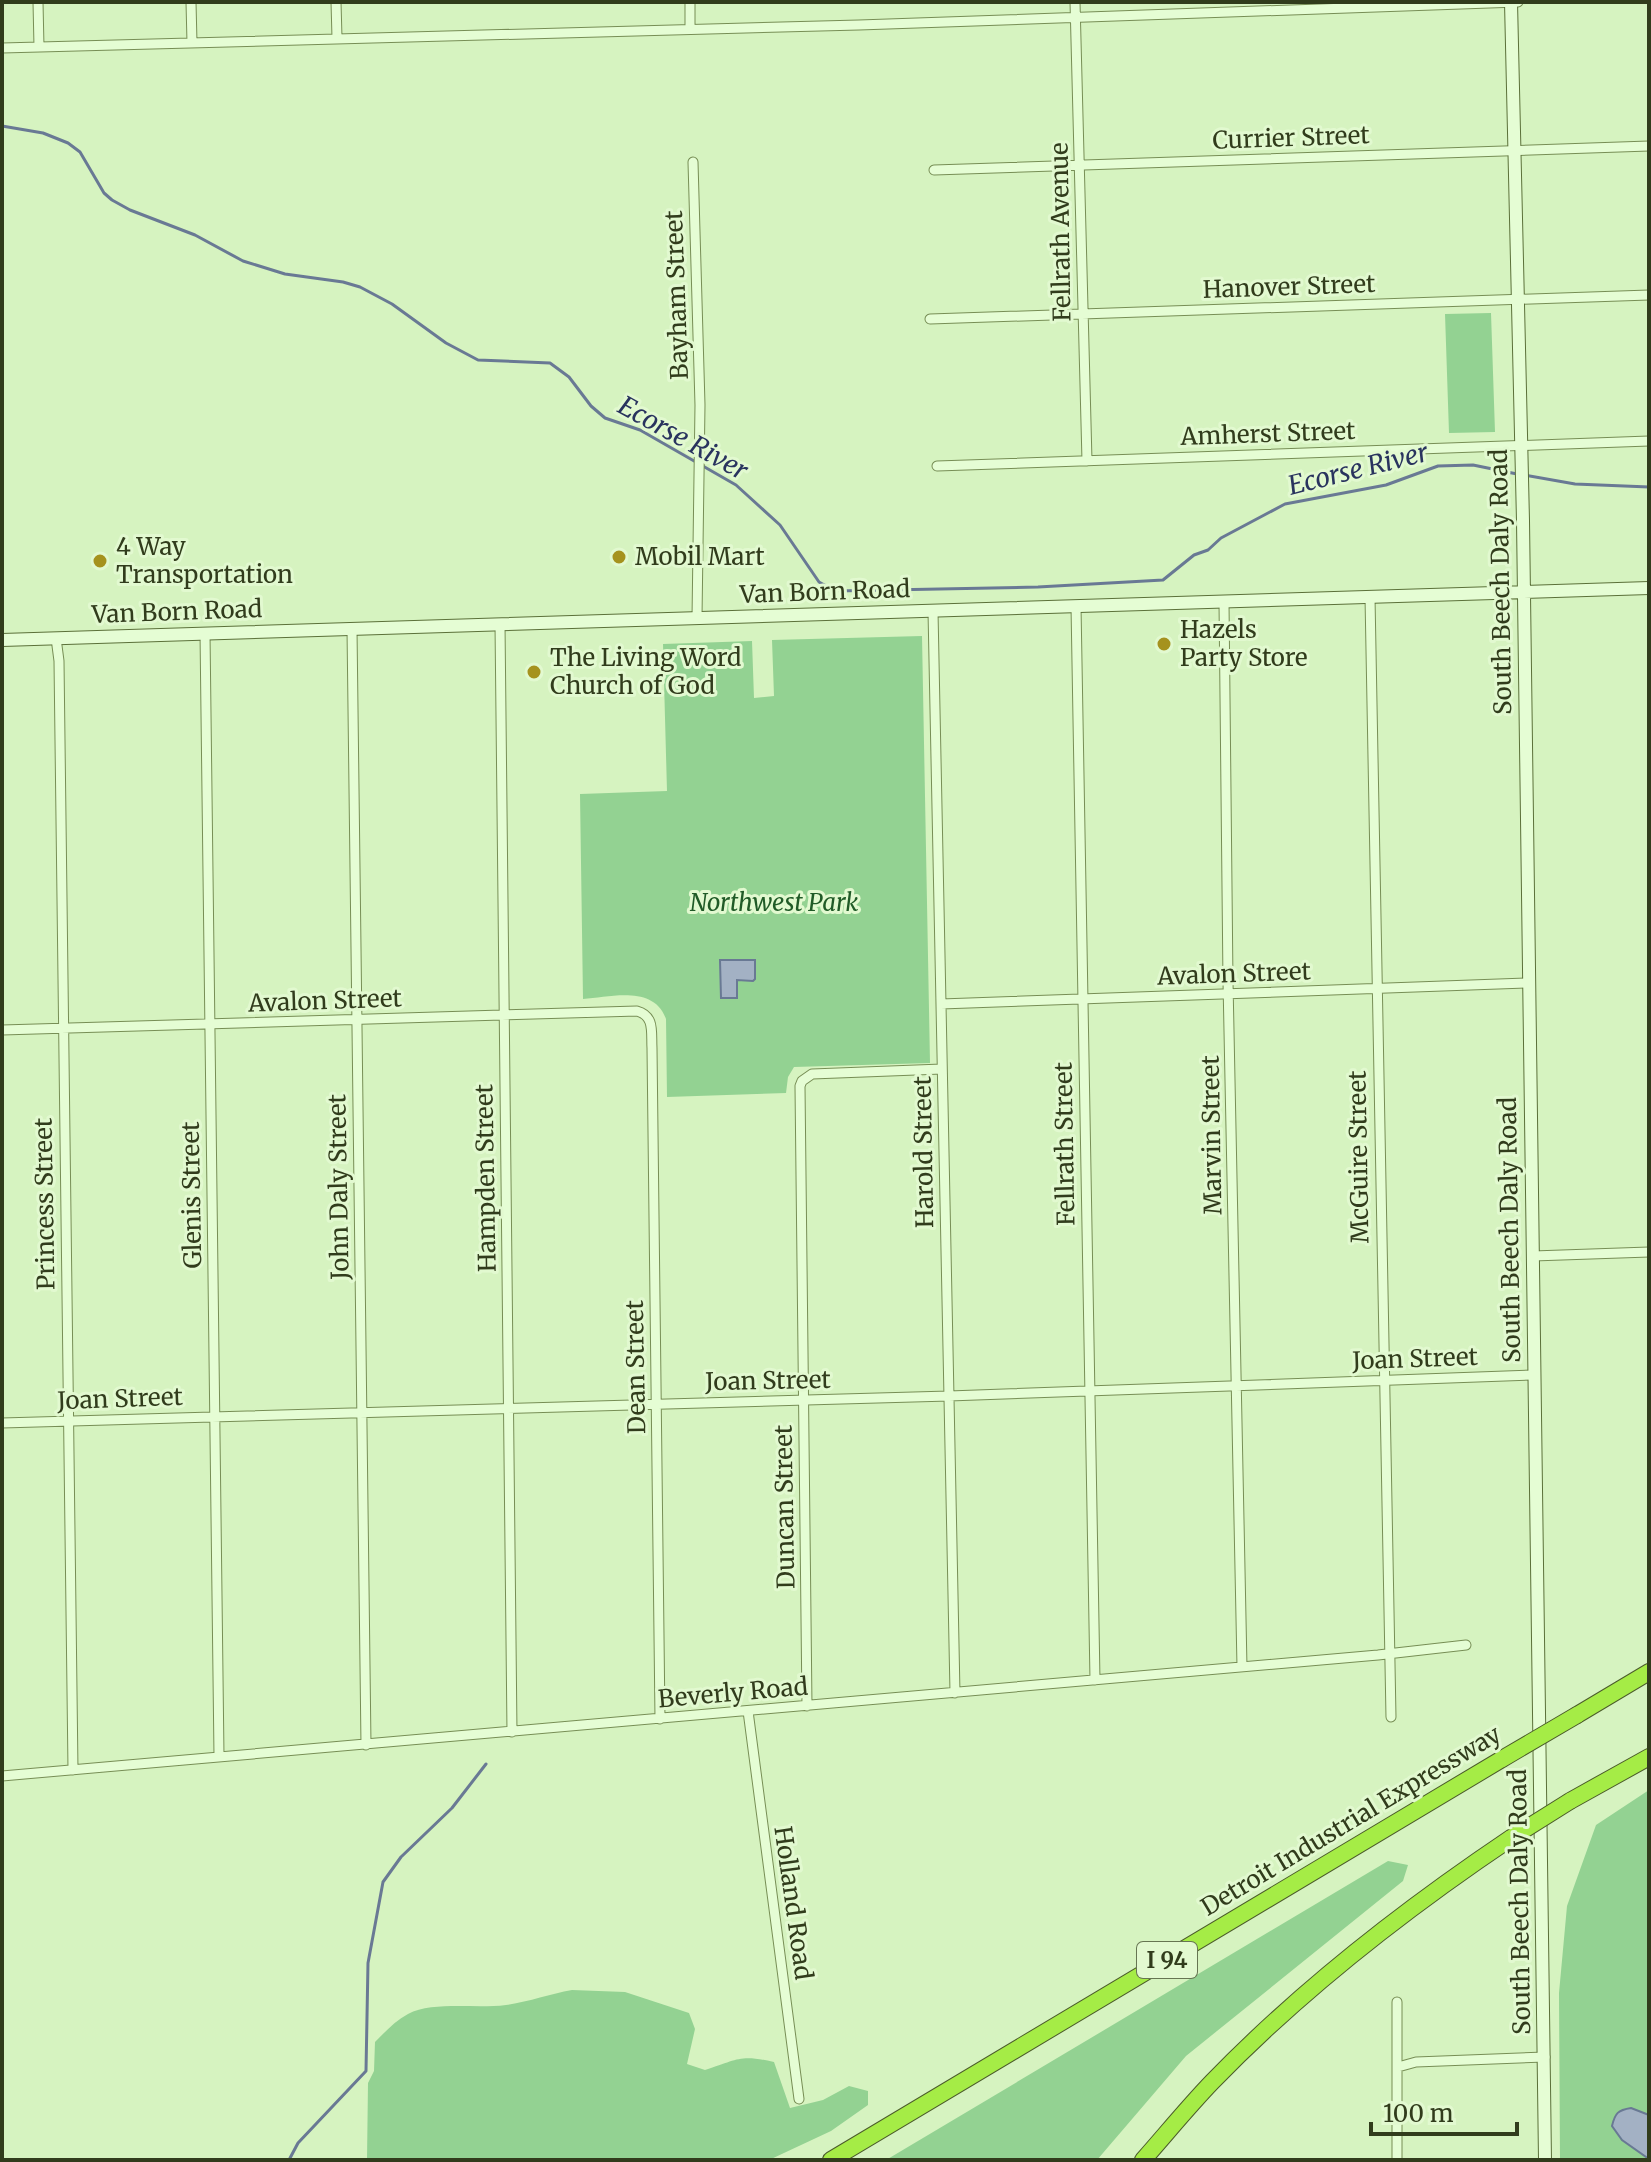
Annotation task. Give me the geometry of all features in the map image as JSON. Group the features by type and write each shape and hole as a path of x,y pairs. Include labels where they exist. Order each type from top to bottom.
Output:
{"highway":[{"name":"Detroit Industrial Expressway","path":"831,2160 1649,1672"},
{"path":"1143,2160 1212,2082 1301,1998 1430,1892 1570,1801 1649,1757"}],"main road":[{"name":"South Beech Daly Road","path":"1511,2 1522,464 1545,2160"},
{"name":"Van Born Road","path":"2,640 1649,588"}],"street":[{"path":"38,2 39,47"},
{"path":"191,2 192,43"},
{"path":"336,2 337,38"},
{"path":"690,2 690,29"},
{"name":"Fellrath Avenue","path":"1075,2 1087,461"},
{"path":"2,48 1076,18 1518,2"},
{"name":"Currier Street","path":"934,170 1649,146"},
{"name":"Bayham Street","path":"693,162 700,405 697,618"},
{"name":"Hanover Street","path":"930,319 1649,295"},
{"name":"Amherst Street","path":"937,466 1649,441"},
{"name":"McGuire Street","path":"1370,597 1391,1717"},
{"name":"Marvin Street","path":"1224,602 1242,1667"},
{"name":"Fellrath Street","path":"1076,606 1095,1680"},
{"name":"Harold Street","path":"933,611 955,1693"},
{"name":"Hampden Street","path":"500,624 512,1732"},
{"name":"John Daly Street","path":"352,629 366,1745"},
{"name":"Glenis Street","path":"205,633 219,1756"},
{"name":"Princess Street","path":"56,638 59,661 73,1770"},
{"name":"Avalon Street","path":"941,1004 1529,983"},
{"name":"Avalon Street","path":"2,1030 637,1011 647,1016"},
{"name":"Dean Street","path":"647,1016 651,1022 652,1048 660,1719"},
{"name":"Duncan Street","path":"807,1706 800,1086 812,1074 942,1069"},
{"path":"1533,1256 1649,1252"},
{"name":"Joan Street","path":"2,1423 1090,1392 1534,1375"},
{"name":"Beverly Road","path":"2,1776 1466,1645"},
{"name":"Holland Road","path":"748,1711 799,2099"},
{"path":"1397,2002 1397,2160"},
{"path":"1398,2067 1416,2062 1545,2057"}],"green space":[{"path":"1491,313 1495,432 1449,433 1445,314"},
{"name":"Northwest Park","path":"922,636 930,1063 794,1067 788,1077 786,1093 667,1097 666,1019 660,1008 642,997 618,995 583,999 580,794 667,791 663,644 752,641 754,698 774,696 772,640"},
{"path":"1649,1790 1649,2160 1560,2160 1559,1993 1567,1906 1596,1825"},
{"path":"1388,1861 1408,1865 1403,1881 1186,2056 1097,2160 886,2160"},
{"path":"572,1990 625,1992 689,2013 695,2029 687,2064 705,2070 745,2058 774,2062 790,2108 823,2100 849,2086 868,2091 868,2105 831,2131 769,2160 367,2160 368,2083 374,2071 375,2042 394,2023 418,2010 442,2006 506,2005"}],"water":[{"path":"720,960 755,960 755,979 737,980 737,998 721,998"},
{"path":"1631,2108 1649,2115 1649,2159 1622,2140 1612,2126 1618,2113"}],"waterway":[{"name":"Ecorse River","path":"2,126 43,133 68,143 80,152 104,193 112,200 195,235 243,261 285,274 360,287 478,360 550,363 569,377 591,406 605,418 640,430 736,485 780,525 819,582 835,591 1038,587 1163,580 1221,538 1285,504 1386,485 1438,466 1473,465 1517,474"},
{"name":"Ecorse River","path":"1524,475 1575,484 1649,487"},
{"path":"289,2160 298,2143 366,2071 368,1963 383,1882 401,1857 452,1808 486,1764"}],"place":[{"name":"Mobil Mart","path":"619,557"},
{"name":"4 Way Transportation","path":"100,561"},
{"name":"Hazels Party Store","path":"1164,644"},
{"name":"The Living Word Church of God","path":"534,672"}]}
